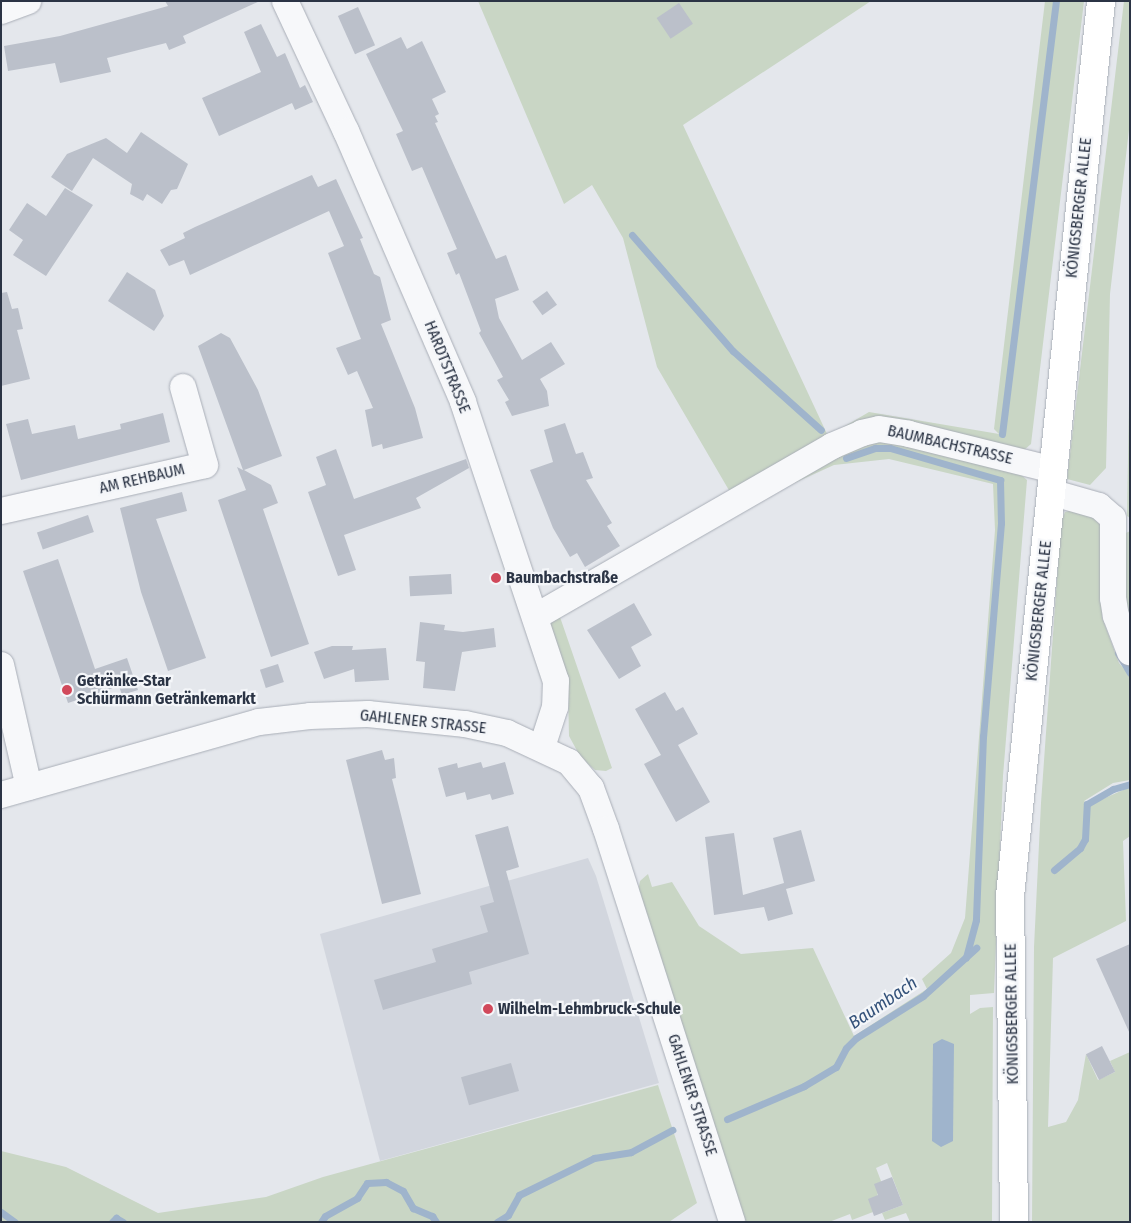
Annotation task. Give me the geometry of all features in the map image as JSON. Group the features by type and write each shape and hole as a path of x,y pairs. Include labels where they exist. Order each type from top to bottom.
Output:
{"main road":[{"name":"KÖNIGSBERGER ALLEE","path":"1014,1222 1010,896 1101,1"}],"street":[{"path":"1,11 28,1"},
{"name":"HARDTSTRASSE","path":"285,1 346,131 463,402 556,681 555,707 542,747"},
{"name":"AM REHBAUM","path":"1,511 205,465 183,388"},
{"name":"BAUMBACHSTRASSE","path":"535,618 832,446 862,433 879,429 909,434 1051,481 1099,506 1114,518 1113,598 1116,616 1130,652"},
{"path":"1,665 29,787"},
{"name":"GAHLENER STRASSE","path":"1,795 259,722 310,716 368,714 465,724 508,734 542,747 569,762 590,788 732,1222"}],"shaded area":[{"name":"Wilhelm-Lehmbruck-Schule","path":"588,858 596,876 659,1083 380,1161 320,934"}],"green space":[{"path":"478,1 871,1 683,125 828,436 869,412 999,434 994,429 1045,1 1084,1 1031,444 1024,450 888,423 730,492 657,367 623,238 592,185 564,204"},
{"path":"1124,1 1130,1 1130,121 1110,294 1106,468 1090,485 1067,479"},
{"path":"1130,346 1130,518 1127,516"},
{"path":"885,437 1019,473 1027,480 1003,776 994,993 970,995 970,1014 980,1008 993,1007 992,1222 910,1222 906,1213 885,1220 882,1213 903,1205 887,1163 876,1168 881,1181 873,1212 852,1220 850,1214 829,1222 743,1222 638,891 640,881 648,874 652,887 672,882 699,926 741,954 813,948 854,1036 927,989 922,979 951,953 965,918 995,530 993,484 889,459 834,465 790,485 560,617 612,768 606,771 595,770 581,758 569,736 568,692 548,621 831,454"},
{"path":"1072,510 1093,517 1101,526 1102,617 1119,663 1130,676 1130,780 1113,783 1084,801 1089,805 1130,787 1130,836 1123,841 1126,921 1053,958 1048,1127 1066,1122 1078,1100 1086,1054 1098,1080 1115,1072 1110,1061 1130,1052 1130,1222 1032,1222 1034,947 1041,803 1061,522 1065,512"},
{"path":"1130,531 1130,626 1125,613 1126,533"},
{"path":"658,1085 697,1203 669,1222 1,1222 1,1151 66,1167 158,1213 266,1197 323,1177"}],"water":[{"path":"942,1039 954,1044 953,1141 941,1147 932,1141 933,1044"}],"building":[{"path":"165,1 260,1 183,36 186,43 169,50 166,43 107,58 111,72 60,83 55,63 8,71 4,46 60,36 168,6"},
{"path":"679,3 693,24 671,39 657,18"},
{"path":"358,7 375,45 355,54 338,16"},
{"path":"261,24 277,57 285,53 300,88 305,85 313,102 295,110 292,103 219,136 202,98 261,72 244,32"},
{"path":"401,37 407,49 422,41 446,92 432,99 439,114 435,116 438,122 435,123 496,259 506,255 519,290 495,299 499,318 522,360 551,342 565,364 540,379 547,391 549,406 512,416 505,402 509,400 497,380 503,377 479,333 481,331 459,273 456,275 447,253 457,249 422,167 412,171 396,134 403,131 366,54"},
{"path":"141,132 188,164 177,189 171,190 162,204 147,194 143,201 130,194 132,184 93,158 72,191 51,177 67,154 106,138 127,153"},
{"path":"312,175 318,187 336,179 363,238 360,239 374,274 380,277 391,320 381,324 415,408 423,438 383,449 382,444 372,447 365,410 373,408 357,371 348,375 336,348 361,339 328,253 344,246 329,211 190,275 184,260 169,266 160,250 185,238 183,233 195,227"},
{"path":"65,188 93,205 46,276 13,255 23,240 9,230 27,203 46,216"},
{"path":"127,272 155,290 164,316 154,331 108,301"},
{"path":"547,291 557,305 542,315 532,302"},
{"path":"7,292 12,309 18,308 23,329 17,330 30,379 1,386 1,293"},
{"path":"221,333 230,338 258,390 282,456 244,470 271,485 278,503 263,509 309,644 271,657 218,500 246,490 237,467 243,470 198,346"},
{"path":"163,413 170,442 21,480 6,424 28,419 32,434 75,425 78,439 121,429 120,424"},
{"path":"565,423 576,454 583,452 593,478 586,480 612,523 607,526 620,546 585,567 577,553 570,557 553,528 530,470 553,462 544,430"},
{"path":"336,449 354,499 466,459 469,468 416,498 421,508 344,535 356,570 338,576 308,492 326,485 316,457"},
{"path":"182,492 187,511 156,519 206,658 168,671 141,592 120,508"},
{"path":"88,515 94,532 43,550 37,533"},
{"path":"58,559 95,669 127,658 138,690 122,695 119,686 68,703 23,571"},
{"path":"451,574 452,594 410,596 409,576"},
{"path":"634,603 652,635 631,647 641,666 619,679 587,630"},
{"path":"420,622 445,625 444,630 463,632 494,628 496,647 462,652 455,691 423,688 425,662 416,661"},
{"path":"332,646 353,646 352,650 386,648 389,680 355,682 354,669 324,679 314,652"},
{"path":"278,664 284,682 266,688 260,670"},
{"path":"665,692 676,711 683,707 698,734 678,745 710,802 676,822 644,764 661,755 635,709"},
{"path":"382,750 385,760 394,758 396,778 392,779 421,894 382,904 346,760"},
{"path":"481,762 483,768 505,762 514,794 492,800 490,794 467,800 465,792 446,797 438,768 457,763 458,768"},
{"path":"508,826 519,867 506,871 529,954 469,972 472,984 383,1010 374,980 436,962 432,949 488,932 480,906 494,902 475,835"},
{"path":"801,830 815,881 786,889 793,914 768,921 764,907 714,915 705,837 734,833 743,895 784,883 773,838"},
{"path":"1130,944 1130,1034 1096,959"},
{"path":"1102,1046 1115,1072 1099,1080 1086,1054"},
{"path":"511,1063 519,1091 469,1105 461,1077"},
{"path":"892,1177 903,1205 874,1216 868,1199 878,1195 874,1184"}],"waterway":[{"path":"1002,434 1056,1"},
{"path":"632,235 733,351 821,430"},
{"path":"846,458 875,448 890,448 1000,480 1001,523 983,736 976,920 966,958"},
{"path":"1118,653 1130,673"},
{"name":"Baumbach","path":"1054,870 1080,848 1085,839 1087,804 1113,789 1130,784"},
{"name":"Baumbach","path":"727,1119 804,1086 836,1067 846,1048 856,1038 923,996 976,948"},
{"name":"Baumbach","path":"497,1222 508,1215 519,1195 594,1158 631,1152 672,1130"},
{"name":"Baumbach","path":"321,1222 325,1216 357,1198 367,1183 386,1182 403,1191 413,1208 432,1216 436,1222"},
{"name":"Baumbach","path":"1,1212 15,1222"},
{"name":"Baumbach","path":"112,1222 116,1218 123,1222"}],"place":[{"name":"Baumbachstraße","path":"496,578"},
{"name":"Getränke-Star Schürmann Getränkemarkt","path":"67,690"},
{"name":"Wilhelm-Lehmbruck-Schule","path":"488,1009"}]}
